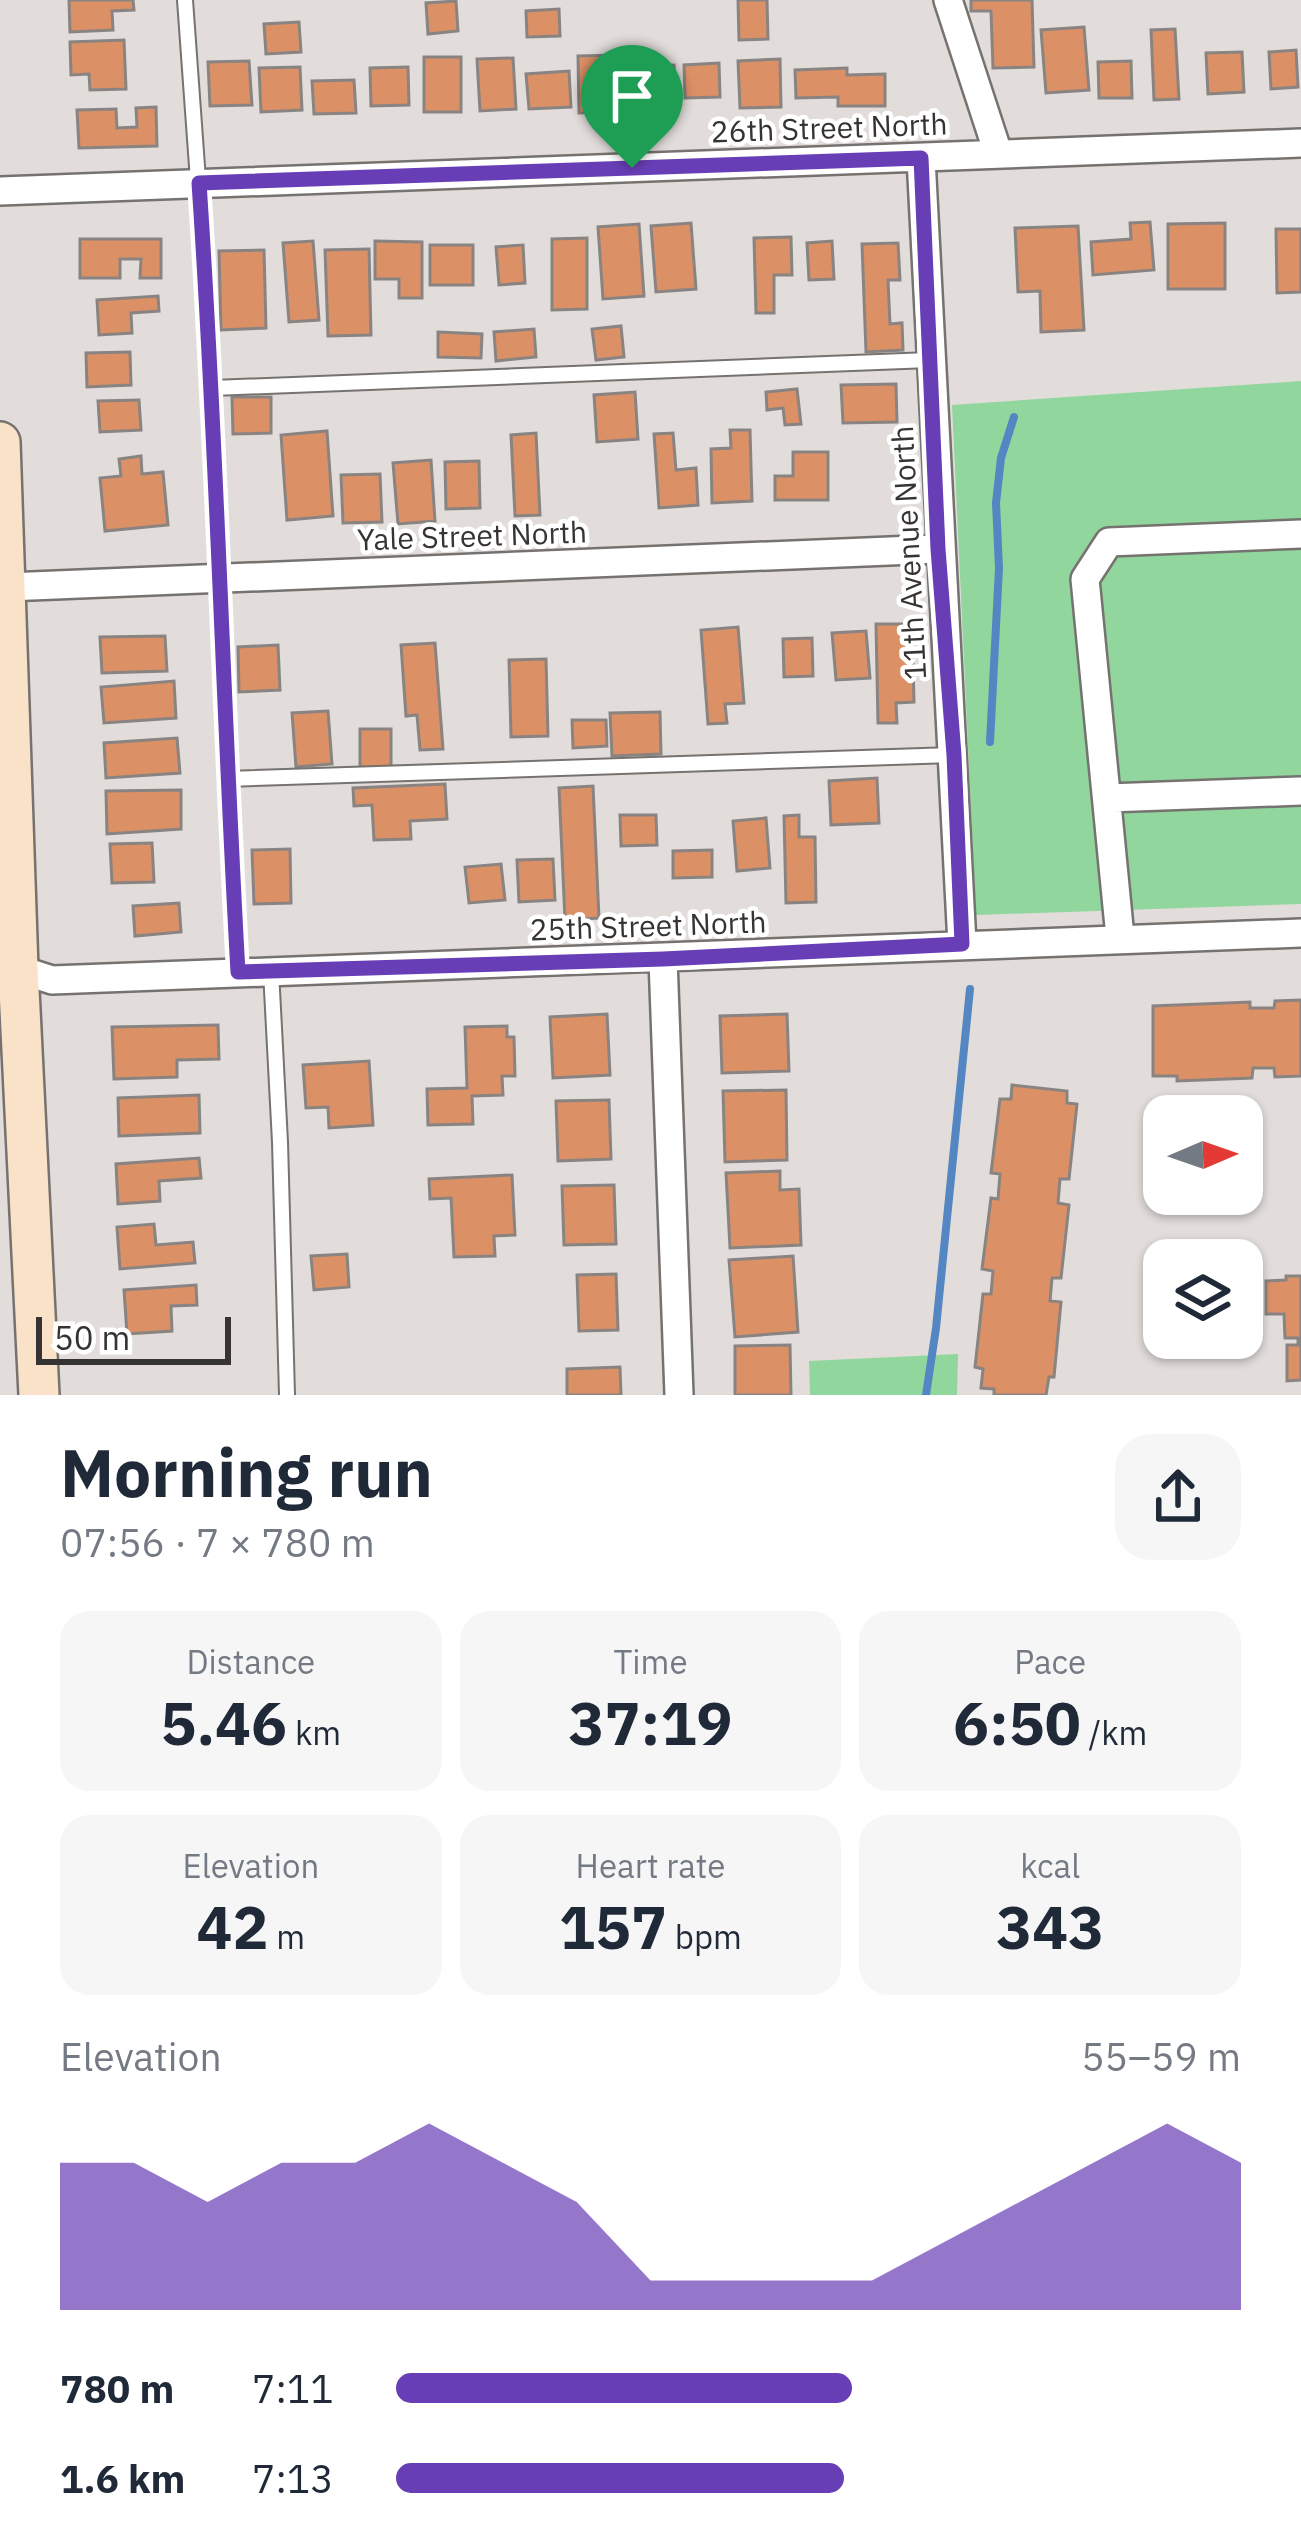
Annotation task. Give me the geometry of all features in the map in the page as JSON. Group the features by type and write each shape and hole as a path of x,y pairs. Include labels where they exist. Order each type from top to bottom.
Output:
{"street":[{"path":"948,0 998,153"},
{"name":"26th Street North","path":"0,190 1301,143"},
{"name":"11th Avenue North","path":"921,158 962,944"},
{"path":"0,442 8,586 9,969 39,1395"},
{"path":"1120,938 1084,578 1109,542 1301,534"},
{"name":"Yale Street North","path":"8,586 938,549"},
{"path":"1108,798 1301,791"},
{"name":"25th Street North","path":"9,969 52,980 1301,933"},
{"path":"663,959 679,1395"}],"lane":[{"path":"185,0 213,388 238,972"},
{"path":"213,388 930,360"},
{"path":"227,778 954,755"},
{"path":"271,971 287,1395"}],"green space":[{"path":"1301,381 1301,904 976,915 952,405"},
{"path":"958,1354 957,1395 810,1395 809,1361"}],"building":[{"path":"69,0 133,0 134,10 112,11 113,30 70,32"},
{"path":"738,0 767,0 768,39 739,40"},
{"path":"971,0 1032,0 1034,67 993,68 991,11 971,11"},
{"path":"456,1 458,31 428,34 426,3"},
{"path":"559,9 560,36 527,37 526,11"},
{"path":"299,22 301,52 266,54 264,24"},
{"path":"1084,27 1089,90 1046,93 1041,30"},
{"path":"1175,29 1179,99 1154,100 1151,30"},
{"path":"124,40 126,89 90,90 89,74 71,75 70,42"},
{"path":"1296,50 1298,87 1271,89 1269,52"},
{"path":"1242,52 1244,92 1208,94 1206,53"},
{"path":"622,55 624,112 579,113 578,56"},
{"path":"424,57 461,57 461,112 424,112"},
{"path":"513,58 516,109 480,111 477,59"},
{"path":"780,59 781,107 740,108 738,61"},
{"path":"249,61 252,105 210,106 208,62"},
{"path":"1131,61 1132,98 1099,98 1098,62"},
{"path":"719,63 720,97 685,98 684,65"},
{"path":"674,65 676,106 633,108 631,67"},
{"path":"300,67 302,110 261,112 259,68"},
{"path":"408,67 409,105 371,106 370,68"},
{"path":"847,68 847,75 885,74 885,106 838,106 838,97 796,98 795,70"},
{"path":"569,71 571,107 529,109 526,74"},
{"path":"354,80 356,113 314,114 312,81"},
{"path":"156,107 157,146 79,148 77,110 116,109 117,128 137,127 136,108"},
{"path":"1150,222 1154,270 1093,275 1091,242 1131,239 1130,223"},
{"path":"691,223 696,289 656,292 651,226"},
{"path":"1225,223 1225,289 1168,289 1168,224"},
{"path":"639,224 644,296 603,299 598,227"},
{"path":"1078,226 1084,330 1041,332 1040,291 1018,292 1015,228"},
{"path":"1276,229 1301,229 1301,292 1277,293"},
{"path":"791,237 792,275 774,275 774,313 756,313 754,238"},
{"path":"587,238 587,309 552,310 552,239"},
{"path":"80,239 161,239 161,278 140,278 141,259 120,259 120,278 80,278"},
{"path":"313,241 319,320 289,322 283,243"},
{"path":"375,241 422,242 422,298 399,298 399,279 375,279"},
{"path":"832,241 834,279 809,280 807,243"},
{"path":"898,243 900,280 888,280 890,324 902,323 903,350 866,352 862,244"},
{"path":"430,245 473,245 473,285 430,285"},
{"path":"523,245 525,283 499,285 496,247"},
{"path":"369,249 371,335 328,336 325,250"},
{"path":"264,250 266,328 221,330 219,251"},
{"path":"158,296 159,311 131,313 132,333 99,335 97,300"},
{"path":"621,326 624,357 596,360 592,329"},
{"path":"534,329 536,357 496,361 494,332"},
{"path":"438,332 482,334 481,358 438,357"},
{"path":"130,352 131,385 87,387 86,353"},
{"path":"896,384 897,422 843,423 841,385"},
{"path":"797,389 801,424 785,425 783,408 767,410 766,392"},
{"path":"635,392 638,439 597,442 594,395"},
{"path":"232,397 271,397 271,433 233,434"},
{"path":"139,400 141,430 100,432 98,401"},
{"path":"730,430 750,430 752,501 712,503 711,449 731,448"},
{"path":"327,431 333,516 287,520 281,435"},
{"path":"536,433 540,515 515,516 511,435"},
{"path":"673,433 676,470 696,468 698,505 659,508 654,434"},
{"path":"793,452 828,452 828,500 775,500 775,476 793,476"},
{"path":"141,456 142,474 163,472 168,525 105,531 100,478 121,476 119,459"},
{"path":"431,460 435,521 398,524 393,463"},
{"path":"479,461 480,508 446,509 445,462"},
{"path":"380,474 382,522 343,523 341,475"},
{"path":"876,624 912,624 914,702 896,703 897,723 878,723"},
{"path":"738,627 744,703 725,704 727,723 708,724 701,630"},
{"path":"866,631 870,678 836,680 832,633"},
{"path":"165,636 167,671 102,673 100,637"},
{"path":"812,638 813,676 784,677 783,639"},
{"path":"435,643 443,749 420,750 417,715 406,716 401,645"},
{"path":"278,645 280,690 239,692 238,647"},
{"path":"546,659 548,736 511,737 509,660"},
{"path":"174,681 176,718 104,723 101,687"},
{"path":"328,711 332,764 296,767 292,713"},
{"path":"660,712 661,754 612,756 610,713"},
{"path":"572,720 606,720 607,746 573,748"},
{"path":"360,729 391,729 391,768 360,768"},
{"path":"177,738 180,773 106,778 104,743"},
{"path":"877,778 879,823 831,825 829,781"},
{"path":"445,784 447,819 410,821 411,839 374,840 372,805 354,806 353,788"},
{"path":"593,786 599,918 565,920 559,788"},
{"path":"181,790 181,829 107,834 106,791"},
{"path":"620,815 656,815 657,845 621,846"},
{"path":"799,815 799,837 815,837 816,902 786,903 784,816"},
{"path":"766,818 770,868 737,871 733,821"},
{"path":"152,843 154,882 112,883 110,844"},
{"path":"290,849 291,903 254,904 252,850"},
{"path":"712,850 712,877 673,878 673,851"},
{"path":"553,859 555,900 519,902 517,860"},
{"path":"501,864 505,900 469,903 465,867"},
{"path":"179,903 181,932 135,936 133,906"},
{"path":"1301,1000 1301,1076 1275,1077 1274,1068 1253,1068 1252,1078 1177,1081 1177,1076 1153,1076 1153,1006 1250,1002 1250,1008 1274,1008 1275,1001"},
{"path":"607,1014 610,1075 553,1078 550,1017"},
{"path":"787,1014 789,1071 722,1073 720,1016"},
{"path":"218,1025 219,1059 177,1060 177,1077 114,1079 112,1027"},
{"path":"507,1026 507,1037 514,1037 515,1076 502,1076 503,1095 472,1096 473,1124 428,1125 427,1089 467,1088 465,1027"},
{"path":"369,1061 373,1125 329,1128 328,1107 306,1108 303,1065"},
{"path":"1012,1085 1067,1091 1067,1103 1077,1104 1069,1179 1060,1179 1058,1203 1069,1205 1061,1278 1052,1278 1050,1301 1061,1302 1054,1377 1049,1377 1046,1395 994,1395 994,1389 981,1388 983,1369 975,1367 983,1294 991,1294 993,1271 982,1269 991,1198 998,1199 1000,1174 991,1173 1000,1099 1011,1099"},
{"path":"786,1090 787,1160 725,1162 723,1091"},
{"path":"199,1095 200,1133 119,1136 118,1098"},
{"path":"609,1100 611,1159 558,1161 556,1101"},
{"path":"199,1158 201,1178 159,1181 160,1201 118,1204 116,1164"},
{"path":"780,1171 780,1190 799,1189 801,1245 730,1248 726,1173"},
{"path":"512,1175 515,1235 494,1236 495,1256 454,1257 451,1198 430,1199 429,1179"},
{"path":"614,1185 616,1244 564,1245 562,1186"},
{"path":"154,1224 156,1245 193,1242 195,1263 120,1269 117,1227"},
{"path":"347,1254 349,1287 314,1290 311,1256"},
{"path":"793,1256 798,1332 735,1337 729,1260"},
{"path":"616,1274 618,1330 579,1331 577,1275"},
{"path":"1286,1276 1301,1276 1301,1380 1287,1381 1287,1345 1298,1345 1298,1338 1285,1338 1284,1314 1266,1314 1266,1281 1286,1280"},
{"path":"196,1285 197,1305 171,1306 172,1331 127,1334 124,1290"},
{"path":"790,1345 791,1395 735,1395 735,1346"},
{"path":"620,1367 621,1395 567,1395 567,1369"}],"waterway":[{"path":"990,742 999,568 996,503 1001,458 1014,417"},
{"path":"926,1395 970,989"}],"route":[{"path":"921,158 962,944 238,972 213,388 199,183 632,168 921,158"}]}
